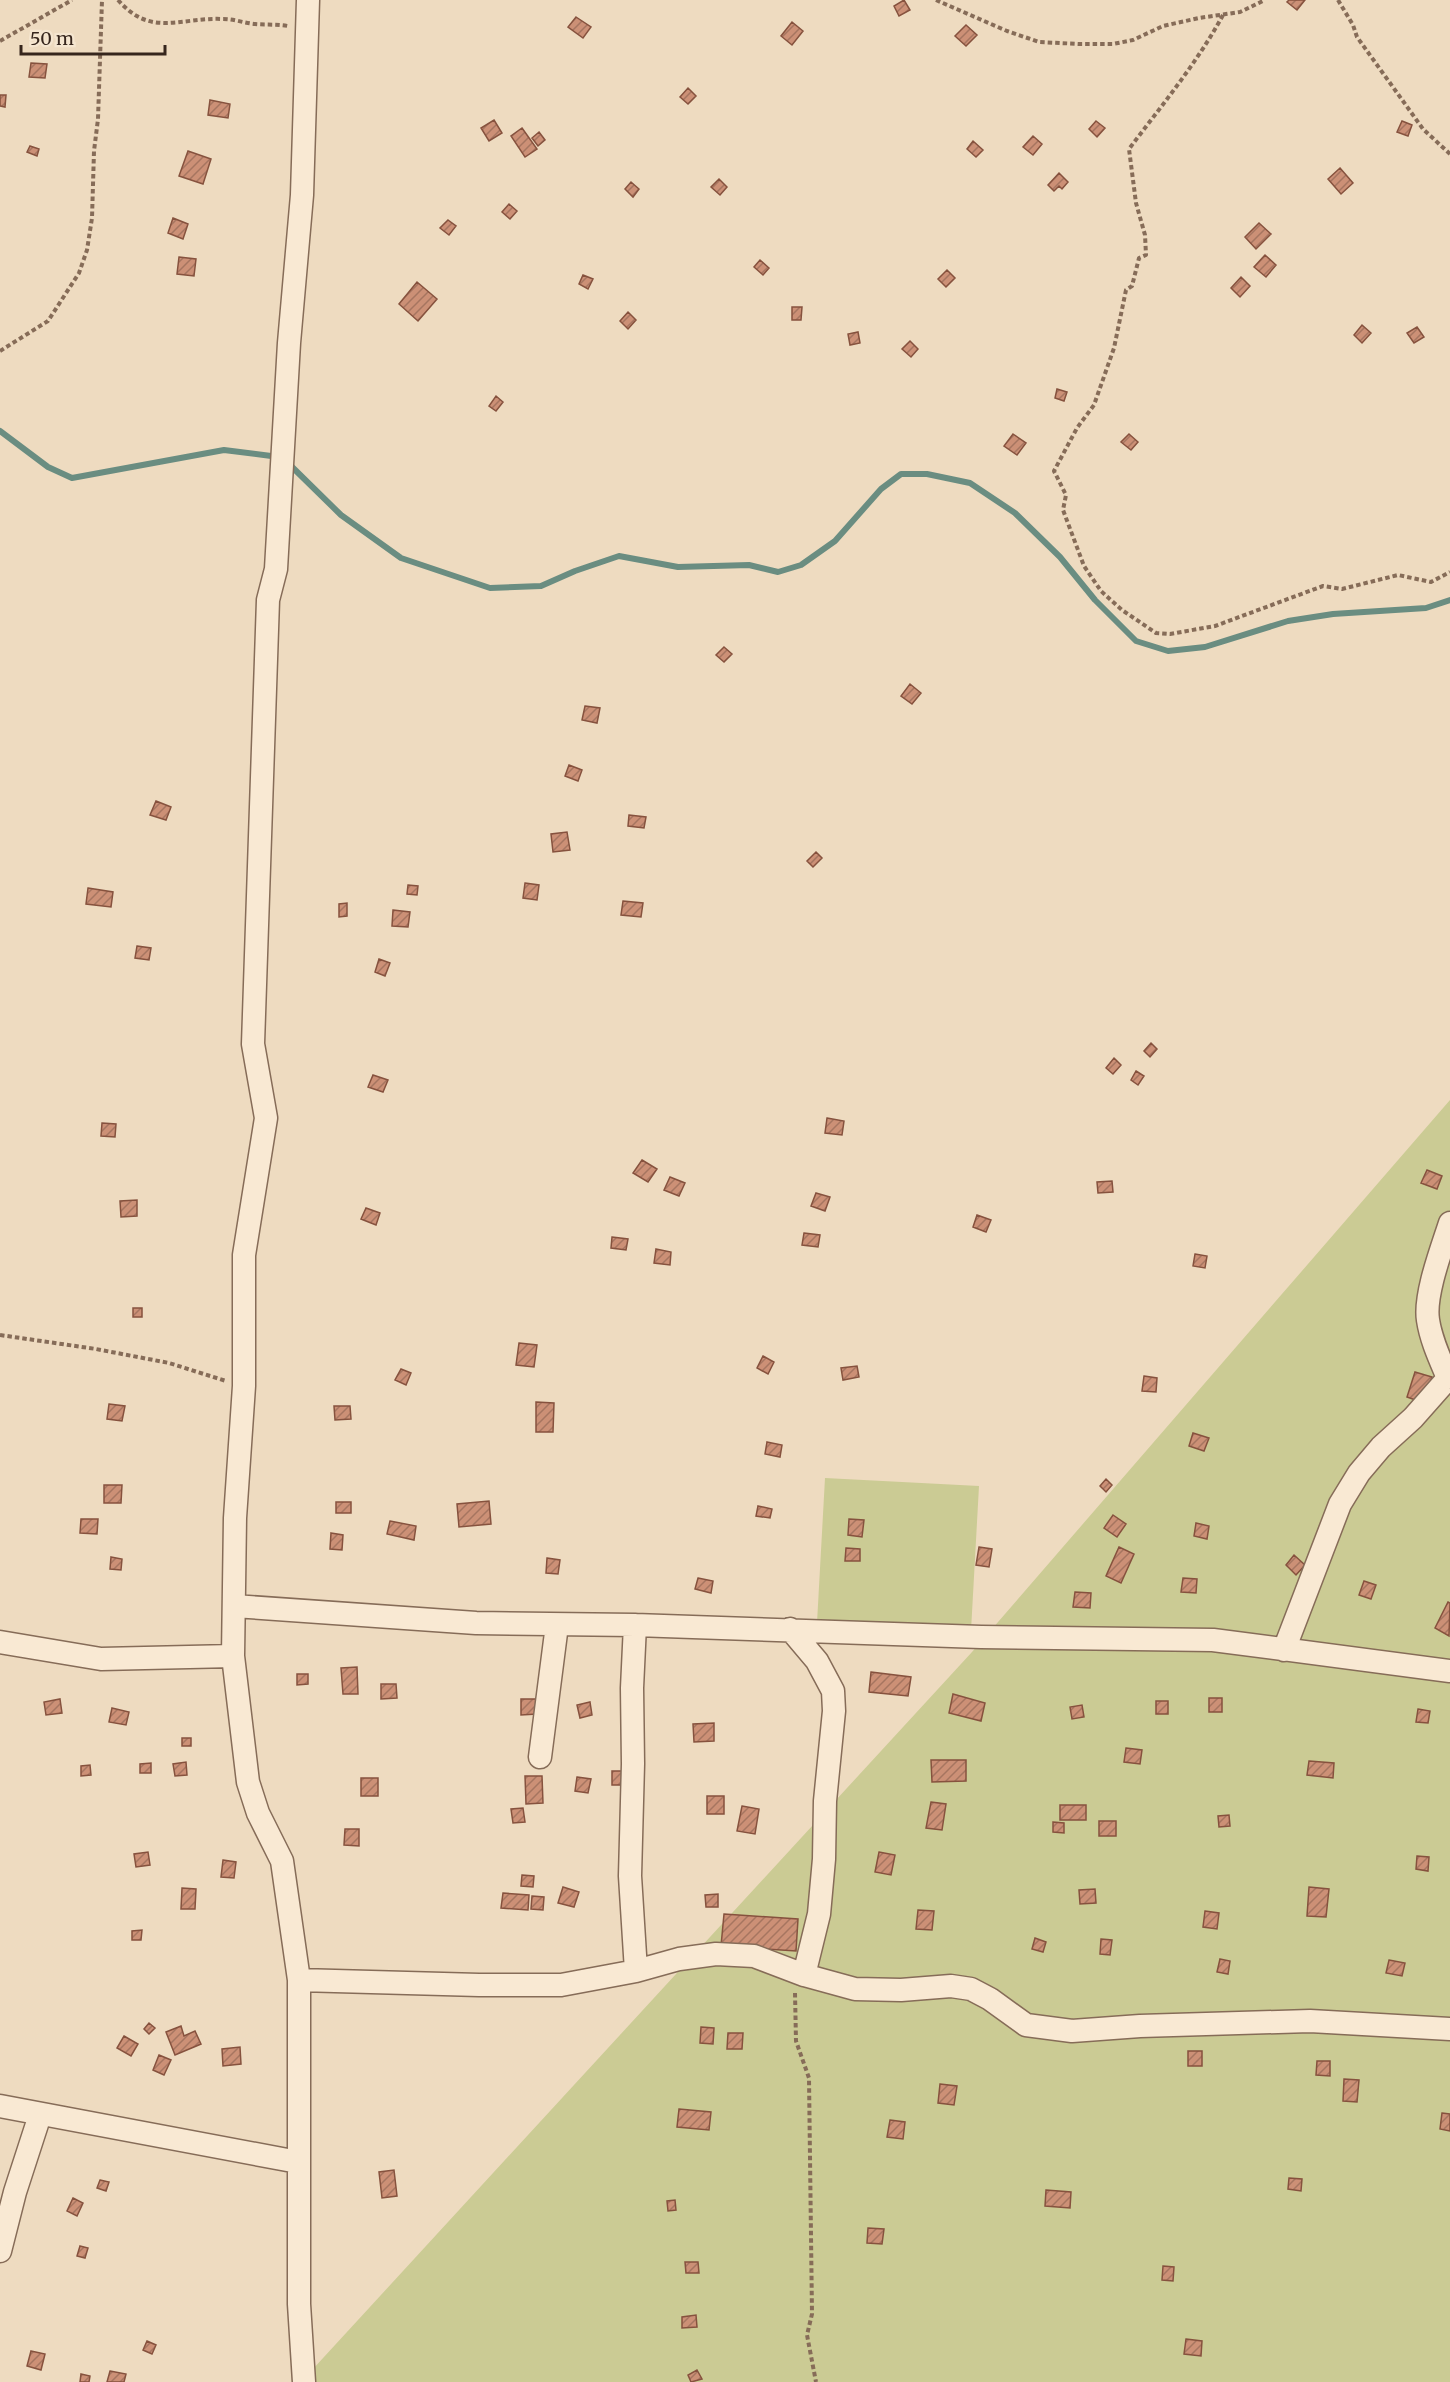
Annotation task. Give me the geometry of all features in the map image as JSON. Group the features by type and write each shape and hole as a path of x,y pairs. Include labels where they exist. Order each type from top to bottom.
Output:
{"street":[{"path":"304,2382 299,2304 299,1980 282,1861 258,1813 248,1782 232,1656 236,1518 244,1386 244,1255 266,1118 253,1044 268,600 276,568 289,343 302,195 308,6"},
{"path":"1284,1650 1340,1504 1359,1473 1381,1447 1413,1418 1449,1377 1434,1342 1427,1317 1432,1281 1450,1223"},
{"path":"234,1605 476,1623 635,1624 981,1637 1213,1640 1450,1671"},
{"path":"635,1624 630,1876 636,1971"},
{"path":"540,1757 557,1625"},
{"path":"790,1629 817,1661 832,1691 834,1711 826,1779 819,1914 799,1973"},
{"path":"0,1642 102,1659 232,1656"},
{"path":"299,1980 479,1986 561,1985 636,1971 679,1959 716,1954 754,1956 799,1973 855,1989 901,1990 951,1986 971,1989 990,1999 1026,2025 1072,2031 1140,2026 1310,2021 1450,2029"},
{"path":"0,2106 298,2162"},
{"path":"0,2251 15,2192 40,2115"}],"path":[{"path":"0,41 72,0"},
{"path":"0,351 48,321 79,273 87,250 92,218 94,151 99,108 102,0"},
{"path":"118,0 141,20 156,24 225,18 294,27 308,6"},
{"path":"936,0 1007,31 1039,42 1060,43 1133,40 1163,26 1240,12 1264,0"},
{"path":"1338,0 1353,25 1357,37 1423,129 1450,154"},
{"path":"1222,15 1209,41 1187,73 1129,149 1136,203 1145,235 1146,255 1139,258 1132,286 1126,290 1114,348 1094,405 1077,428 1054,471 1066,495 1063,510 1072,538 1084,566 1101,591 1122,610 1156,633 1170,634 1215,626 1323,585 1342,589 1398,575 1431,582 1450,572"},
{"path":"0,1335 96,1349 169,1364 244,1386"},
{"path":"799,1973 796,2041 808,2078 810,2100 812,2314 807,2335 816,2382"}],"green space":[{"path":"1450,1100 1450,2382 301,2382 972,1652"},
{"path":"825,1478 979,1486 971,1631 817,1623"}],"building":[{"path":"904,0 910,10 899,16 894,6"},
{"path":"1305,0 1297,10 1287,2"},
{"path":"576,17 591,27 583,38 568,27"},
{"path":"792,22 803,31 792,45 781,36"},
{"path":"966,25 977,35 966,46 955,36"},
{"path":"31,63 47,64 45,78 29,77"},
{"path":"688,88 696,96 688,104 680,97"},
{"path":"0,95 6,95 5,107 0,106"},
{"path":"210,100 230,104 228,118 208,115"},
{"path":"494,120 502,133 489,141 481,128"},
{"path":"1096,121 1105,128 1097,137 1089,129"},
{"path":"1402,121 1412,125 1408,136 1397,132"},
{"path":"522,128 537,149 525,157 511,136"},
{"path":"539,132 545,140 538,146 532,138"},
{"path":"1033,136 1042,144 1033,155 1023,147"},
{"path":"973,141 983,150 976,157 967,149"},
{"path":"30,146 39,149 37,156 27,152"},
{"path":"188,151 211,159 203,184 179,176"},
{"path":"1340,168 1353,183 1341,194 1328,179"},
{"path":"1059,173 1068,182 1062,189 1059,186 1054,191 1048,185"},
{"path":"719,179 727,187 720,195 711,187"},
{"path":"631,182 639,189 633,197 625,189"},
{"path":"509,204 517,211 510,219 502,212"},
{"path":"173,218 188,224 183,239 168,233"},
{"path":"448,220 456,226 449,235 440,228"},
{"path":"1259,223 1271,234 1256,249 1245,237"},
{"path":"1265,255 1276,265 1266,277 1254,267"},
{"path":"179,257 196,259 194,276 177,274"},
{"path":"760,260 769,268 763,275 754,267"},
{"path":"947,270 955,278 946,287 938,279"},
{"path":"583,275 593,279 588,289 579,284"},
{"path":"1241,277 1250,286 1240,297 1231,288"},
{"path":"417,282 437,299 418,321 399,304"},
{"path":"792,307 802,307 801,320 792,320"},
{"path":"628,312 636,320 628,329 620,321"},
{"path":"1362,325 1371,333 1362,343 1354,335"},
{"path":"1417,327 1424,337 1414,343 1407,333"},
{"path":"858,332 860,343 850,345 848,334"},
{"path":"910,341 918,349 911,357 902,349"},
{"path":"1057,389 1067,392 1064,401 1055,398"},
{"path":"496,396 503,402 496,411 489,406"},
{"path":"1013,434 1026,443 1017,455 1004,446"},
{"path":"1129,434 1138,442 1131,450 1121,442"},
{"path":"724,647 732,654 724,662 716,655"},
{"path":"910,684 921,693 912,704 901,696"},
{"path":"585,706 600,708 597,723 582,720"},
{"path":"569,765 582,770 578,781 565,776"},
{"path":"156,801 171,807 166,820 150,815"},
{"path":"629,815 646,817 644,828 628,826"},
{"path":"567,832 570,850 553,852 551,834"},
{"path":"816,852 822,858 813,867 807,861"},
{"path":"525,883 539,885 537,900 523,898"},
{"path":"408,885 418,886 417,895 407,894"},
{"path":"88,888 113,892 111,907 86,904"},
{"path":"623,901 643,903 641,917 621,915"},
{"path":"347,903 347,916 339,917 339,904"},
{"path":"393,910 410,912 408,927 392,926"},
{"path":"137,946 151,948 149,960 135,958"},
{"path":"379,959 390,963 385,976 375,972"},
{"path":"1151,1043 1157,1049 1150,1057 1144,1051"},
{"path":"1114,1058 1121,1065 1113,1074 1106,1068"},
{"path":"1136,1071 1144,1076 1138,1085 1131,1080"},
{"path":"373,1075 388,1080 383,1092 368,1087"},
{"path":"827,1118 844,1121 842,1135 825,1133"},
{"path":"102,1123 116,1124 115,1137 101,1136"},
{"path":"642,1160 657,1169 648,1182 633,1173"},
{"path":"1427,1170 1442,1176 1437,1189 1421,1183"},
{"path":"670,1177 685,1183 679,1196 664,1190"},
{"path":"1112,1181 1113,1192 1098,1193 1097,1182"},
{"path":"816,1193 830,1197 825,1211 811,1206"},
{"path":"137,1200 137,1216 121,1217 120,1201"},
{"path":"366,1208 380,1213 376,1225 361,1219"},
{"path":"977,1215 991,1220 986,1232 973,1227"},
{"path":"804,1233 820,1235 818,1247 802,1245"},
{"path":"612,1237 628,1239 626,1250 611,1248"},
{"path":"656,1249 671,1252 670,1265 654,1263"},
{"path":"1195,1254 1207,1256 1205,1268 1193,1266"},
{"path":"133,1308 142,1308 142,1317 133,1317"},
{"path":"519,1343 537,1345 534,1367 516,1365"},
{"path":"763,1356 774,1362 768,1374 757,1368"},
{"path":"857,1366 859,1377 843,1380 841,1368"},
{"path":"401,1369 411,1373 406,1385 395,1380"},
{"path":"1415,1372 1432,1377 1424,1403 1407,1397"},
{"path":"1144,1376 1157,1378 1156,1392 1142,1391"},
{"path":"536,1402 554,1403 553,1432 536,1432"},
{"path":"109,1404 125,1406 122,1421 107,1419"},
{"path":"334,1406 350,1406 351,1419 335,1420"},
{"path":"1193,1433 1209,1438 1204,1451 1189,1446"},
{"path":"767,1442 782,1445 780,1457 765,1454"},
{"path":"1106,1479 1112,1485 1106,1492 1100,1486"},
{"path":"104,1485 122,1485 121,1503 104,1503"},
{"path":"489,1501 491,1524 459,1527 457,1504"},
{"path":"336,1502 351,1502 351,1513 336,1513"},
{"path":"758,1506 772,1509 770,1518 756,1516"},
{"path":"1113,1515 1126,1524 1117,1537 1104,1528"},
{"path":"81,1519 98,1519 97,1534 80,1533"},
{"path":"849,1519 864,1520 862,1537 848,1535"},
{"path":"390,1521 416,1526 414,1540 387,1534"},
{"path":"1196,1523 1209,1526 1207,1539 1194,1536"},
{"path":"331,1533 343,1535 342,1550 330,1549"},
{"path":"979,1547 992,1549 989,1567 976,1565"},
{"path":"1119,1547 1134,1554 1121,1583 1106,1576"},
{"path":"846,1548 860,1549 860,1561 845,1561"},
{"path":"1294,1555 1305,1565 1296,1575 1286,1565"},
{"path":"111,1557 122,1559 121,1570 110,1569"},
{"path":"547,1558 560,1560 558,1574 546,1573"},
{"path":"698,1578 713,1581 711,1593 695,1589"},
{"path":"1183,1578 1197,1579 1196,1593 1181,1592"},
{"path":"1364,1581 1376,1585 1371,1599 1359,1595"},
{"path":"1075,1592 1091,1593 1090,1608 1073,1607"},
{"path":"1448,1602 1450,1603 1449,1636 1435,1628"},
{"path":"357,1667 358,1694 343,1694 341,1668"},
{"path":"871,1672 911,1677 908,1696 869,1692"},
{"path":"297,1674 308,1674 308,1684 297,1685"},
{"path":"381,1684 396,1684 397,1698 381,1699"},
{"path":"953,1694 985,1703 981,1721 949,1713"},
{"path":"1209,1698 1222,1698 1222,1712 1209,1712"},
{"path":"60,1699 62,1713 46,1715 44,1702"},
{"path":"521,1699 537,1699 537,1714 521,1715"},
{"path":"1156,1701 1168,1701 1168,1714 1156,1714"},
{"path":"590,1702 592,1715 580,1718 577,1705"},
{"path":"1082,1705 1084,1717 1072,1719 1070,1707"},
{"path":"112,1708 129,1712 126,1725 109,1722"},
{"path":"1418,1709 1430,1711 1428,1723 1416,1722"},
{"path":"714,1723 714,1741 694,1742 693,1724"},
{"path":"182,1738 191,1738 191,1746 182,1746"},
{"path":"1126,1748 1142,1750 1140,1764 1124,1762"},
{"path":"931,1760 966,1760 966,1781 932,1782"},
{"path":"1309,1761 1334,1763 1333,1778 1307,1775"},
{"path":"186,1762 187,1775 175,1776 173,1764"},
{"path":"151,1763 151,1773 140,1773 140,1764"},
{"path":"90,1765 91,1775 81,1776 81,1766"},
{"path":"612,1771 624,1771 624,1785 612,1785"},
{"path":"525,1776 542,1776 543,1803 526,1804"},
{"path":"577,1777 591,1779 588,1793 575,1791"},
{"path":"361,1778 378,1778 378,1796 361,1796"},
{"path":"707,1796 724,1796 724,1814 707,1814"},
{"path":"931,1802 946,1804 942,1830 926,1828"},
{"path":"1060,1805 1086,1805 1086,1820 1060,1820"},
{"path":"742,1806 759,1809 755,1834 737,1831"},
{"path":"523,1808 525,1822 513,1823 511,1809"},
{"path":"1229,1815 1230,1826 1219,1827 1218,1816"},
{"path":"1099,1821 1116,1821 1116,1836 1099,1836"},
{"path":"1053,1822 1064,1823 1064,1833 1053,1832"},
{"path":"345,1829 359,1829 359,1846 344,1845"},
{"path":"148,1852 150,1865 136,1867 134,1854"},
{"path":"879,1852 895,1855 891,1875 875,1872"},
{"path":"1417,1856 1429,1857 1428,1871 1416,1869"},
{"path":"223,1860 236,1862 234,1878 221,1877"},
{"path":"522,1875 534,1876 533,1887 521,1886"},
{"path":"563,1887 579,1892 574,1907 558,1903"},
{"path":"1309,1887 1329,1889 1326,1917 1307,1916"},
{"path":"182,1888 196,1889 195,1909 181,1909"},
{"path":"1095,1889 1096,1903 1080,1904 1079,1890"},
{"path":"503,1893 529,1895 528,1910 501,1908"},
{"path":"718,1894 718,1907 706,1907 705,1895"},
{"path":"532,1896 544,1897 543,1910 531,1909"},
{"path":"918,1910 934,1911 932,1930 916,1929"},
{"path":"1205,1911 1219,1913 1217,1929 1203,1927"},
{"path":"724,1914 798,1919 796,1951 721,1946"},
{"path":"142,1930 141,1940 132,1940 132,1931"},
{"path":"1035,1938 1046,1942 1043,1952 1032,1949"},
{"path":"1101,1939 1112,1940 1110,1955 1100,1954"},
{"path":"1220,1959 1230,1961 1228,1974 1217,1972"},
{"path":"1389,1960 1405,1963 1402,1976 1386,1973"},
{"path":"149,2023 155,2028 149,2034 144,2029"},
{"path":"181,2026 184,2036 195,2031 201,2044 175,2055 166,2032"},
{"path":"701,2027 714,2028 713,2044 700,2043"},
{"path":"728,2033 743,2033 742,2049 727,2049"},
{"path":"124,2036 138,2044 131,2056 117,2048"},
{"path":"240,2047 241,2064 223,2066 222,2049"},
{"path":"1188,2051 1202,2051 1202,2066 1188,2066"},
{"path":"159,2055 171,2060 164,2075 153,2070"},
{"path":"1317,2061 1330,2061 1330,2076 1316,2075"},
{"path":"1344,2079 1359,2080 1357,2102 1343,2101"},
{"path":"940,2084 957,2086 954,2105 938,2103"},
{"path":"679,2109 711,2112 709,2130 677,2127"},
{"path":"1442,2113 1450,2114 1450,2131 1440,2129"},
{"path":"890,2120 905,2122 903,2139 887,2137"},
{"path":"394,2170 397,2196 382,2198 379,2172"},
{"path":"1289,2178 1302,2179 1301,2191 1288,2189"},
{"path":"100,2180 109,2182 106,2191 97,2188"},
{"path":"1046,2190 1071,2192 1070,2208 1045,2206"},
{"path":"73,2198 83,2203 77,2216 67,2211"},
{"path":"675,2200 676,2210 668,2211 667,2201"},
{"path":"868,2228 884,2229 882,2244 867,2243"},
{"path":"80,2246 88,2248 85,2258 77,2256"},
{"path":"685,2262 698,2262 699,2273 686,2273"},
{"path":"1163,2266 1174,2267 1173,2281 1162,2280"},
{"path":"696,2315 697,2327 682,2328 682,2317"},
{"path":"1186,2339 1202,2341 1201,2356 1184,2354"},
{"path":"147,2341 156,2345 152,2354 143,2350"},
{"path":"31,2351 45,2354 41,2370 27,2366"},
{"path":"697,2370 702,2379 691,2382 688,2375"},
{"path":"110,2371 126,2374 124,2382 107,2382"},
{"path":"81,2374 90,2376 89,2382 80,2382"}],"waterway":[{"path":"0,431 48,467 72,478 224,450 279,457"},
{"path":"287,462 341,515 401,558 490,588 541,586 619,556 678,567 749,565 778,572 801,565 835,541 881,489 901,474 927,474 970,483 1015,513 1060,557 1095,600 1136,641 1168,651 1205,647 1288,621 1333,614 1426,608 1450,600"}]}
